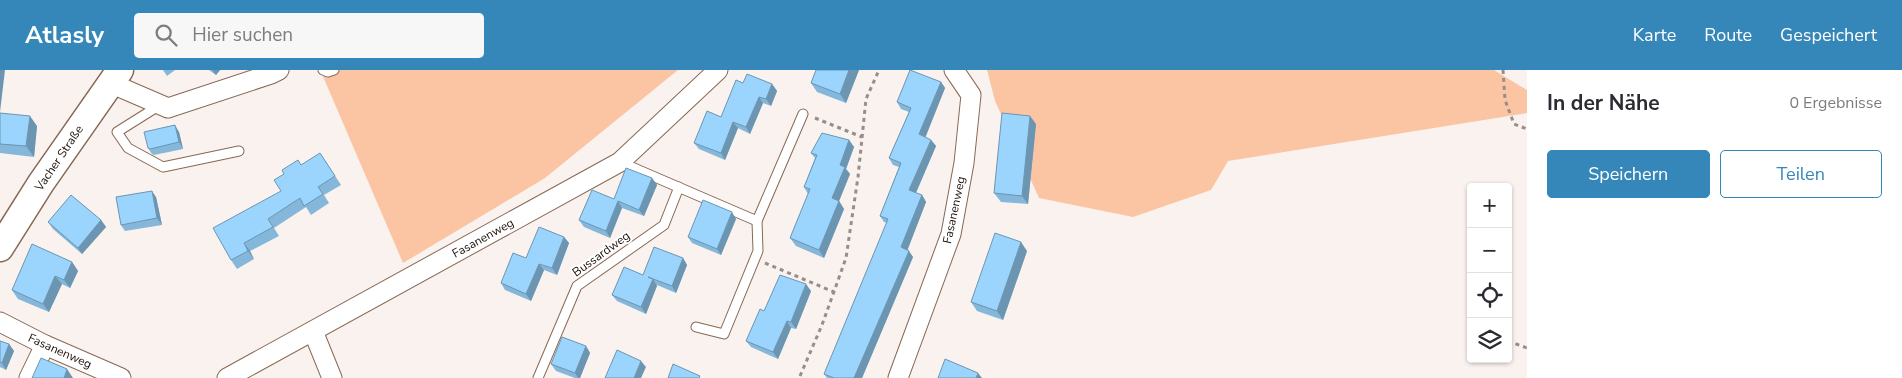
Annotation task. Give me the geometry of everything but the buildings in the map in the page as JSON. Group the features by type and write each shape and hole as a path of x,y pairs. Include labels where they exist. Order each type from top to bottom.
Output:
{"main road":[{"name":"Vacher Straße","path":"0,248 41,183 115,77"}],"street":[{"path":"115,77 168,108 279,70"},
{"name":"Fasanenweg","path":"227,378 620,162 718,70"},
{"name":"Fasanenweg","path":"898,378 951,234 964,163 971,95 954,70"},
{"name":"Fasanenweg","path":"0,322 44,345 121,378"},
{"path":"313,331 332,378"},
{"path":"29,378 44,345"}],"lane":[{"path":"323,70 328,72 334,70"},
{"path":"161,105 117,132 128,148 163,167 239,151"},
{"path":"696,328 724,334 758,251 757,221 803,114"},
{"path":"620,162 757,221"},
{"name":"Bussardweg","path":"538,378 577,286 664,225 679,188"}],"path":[{"path":"800,376 822,325 846,258 866,99 879,70"},
{"path":"1503,70 1504,100 1514,124 1527,129"},
{"path":"803,114 862,137"},
{"path":"755,260 834,292"},
{"path":"1512,342 1527,348"}],"shaded area":[{"path":"333,70 678,70 545,178 403,263 322,74"},
{"path":"987,70 1494,70 1527,90 1527,113 1228,161 1211,190 1133,217 1039,198 995,101"}]}
